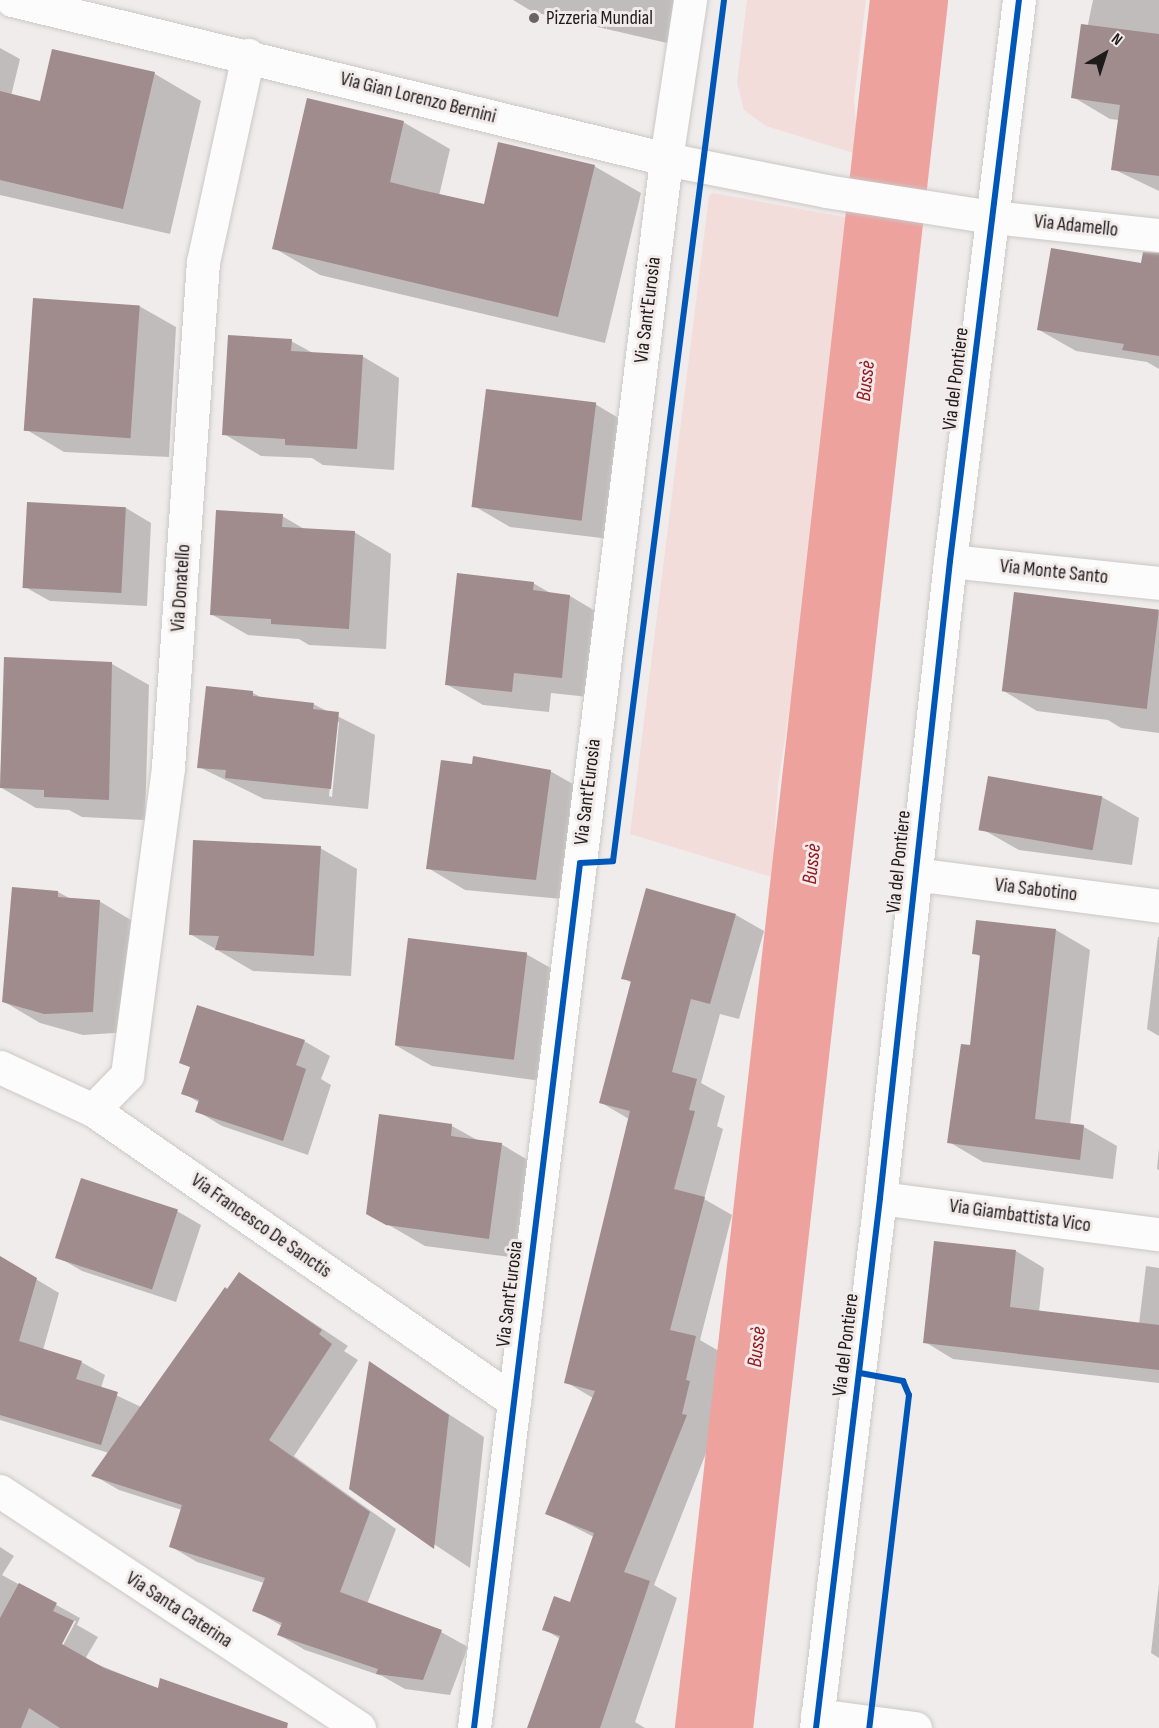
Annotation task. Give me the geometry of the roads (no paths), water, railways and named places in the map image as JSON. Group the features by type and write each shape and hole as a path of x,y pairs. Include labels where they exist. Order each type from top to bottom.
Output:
{"street":[{"name":"Via Gian Lorenzo Bernini","path":"12,0 248,55 666,159 826,191"},
{"name":"Via Sant'Eurosia","path":"474,1728 666,159 690,0"},
{"name":"Via del Pontiere","path":"816,1722 880,1198 950,561 980,215 1019,0"},
{"name":"Via Donatello","path":"93,1110 127,1075 168,767 203,262 248,55"},
{"name":"Via Adamello","path":"826,191 980,215 1159,235"},
{"name":"Via Monte Santo","path":"950,561 1159,583"},
{"name":"Via Sabotino","path":"914,874 1159,906"},
{"name":"Via Francesco De Sanctis","path":"0,1067 93,1110 514,1401"},
{"name":"Via Giambattista Vico","path":"880,1198 1159,1234"},
{"name":"Via Santa Caterina","path":"0,1491 359,1728"},
{"path":"816,1722 915,1728"}],"waterway":[{"name":"Bussè","path":"714,1728 909,0"}],"place":[{"name":"Pizzeria Mundial","path":"534,18"}]}
